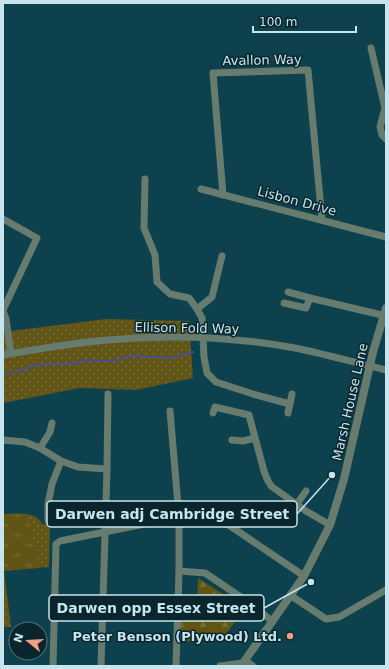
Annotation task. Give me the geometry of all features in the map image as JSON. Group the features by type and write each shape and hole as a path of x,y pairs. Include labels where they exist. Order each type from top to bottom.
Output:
{"street":[{"path":"372,48 385,108 380,127 382,135 386,139"},
{"name":"Avallon Way","path":"223,195 213,74 308,70 322,220"},
{"path":"145,179 144,228 155,255 157,282 170,294 189,298 202,318 204,357 207,373 216,382 290,404"},
{"name":"Lisbon Drive","path":"201,189 386,237"},
{"path":"3,220 37,238 3,311 6,319 11,354"},
{"path":"197,309 212,297 222,256"},
{"path":"288,292 310,298 385,313"},
{"path":"284,303 306,308 310,298"},
{"name":"Marsh House Lane","path":"243,663 304,576 330,525 344,479 373,352 385,313"},
{"name":"Ellison Fold Way","path":"3,356 60,345 109,340 160,337 203,338 294,348 386,370"},
{"path":"101,666 108,394"},
{"path":"288,413 292,394"},
{"path":"214,413 215,407 249,415 267,479 271,486 306,511 330,525"},
{"path":"170,411 179,517 176,666"},
{"path":"40,448 50,432 52,423"},
{"path":"232,440 243,441 255,438"},
{"path":"3,440 25,442 40,448 61,461 78,467 107,468"},
{"path":"48,520 48,504 52,484 61,461"},
{"path":"296,504 306,491"},
{"path":"52,666 56,544 60,541 179,517 205,510 304,576"},
{"path":"179,571 205,573 251,604 272,621"},
{"path":"290,596 326,619 339,617 386,590"},
{"path":"220,666 243,663 253,666"}],"green space":[{"path":"106,319 189,321 193,378 136,390 80,388 3,403 3,332"},
{"path":"19,513 30,515 39,520 42,524 50,525 49,567 4,571 10,621 8,621 8,627 3,627 3,514"},
{"path":"28,514 38,568 3,570 3,515"},
{"path":"198,578 245,608 223,638 181,642 181,618 197,617"}],"waterway":[{"path":"3,374 13,373 33,366 45,364 66,364 92,360 118,360 130,356 170,358 193,352"}],"place":[{"name":"Darwen adj Cambridge Street","path":"332,475"},
{"name":"Darwen opp Essex Street","path":"311,582"},
{"name":"Peter Benson (Plywood) Ltd.","path":"290,636"}]}
